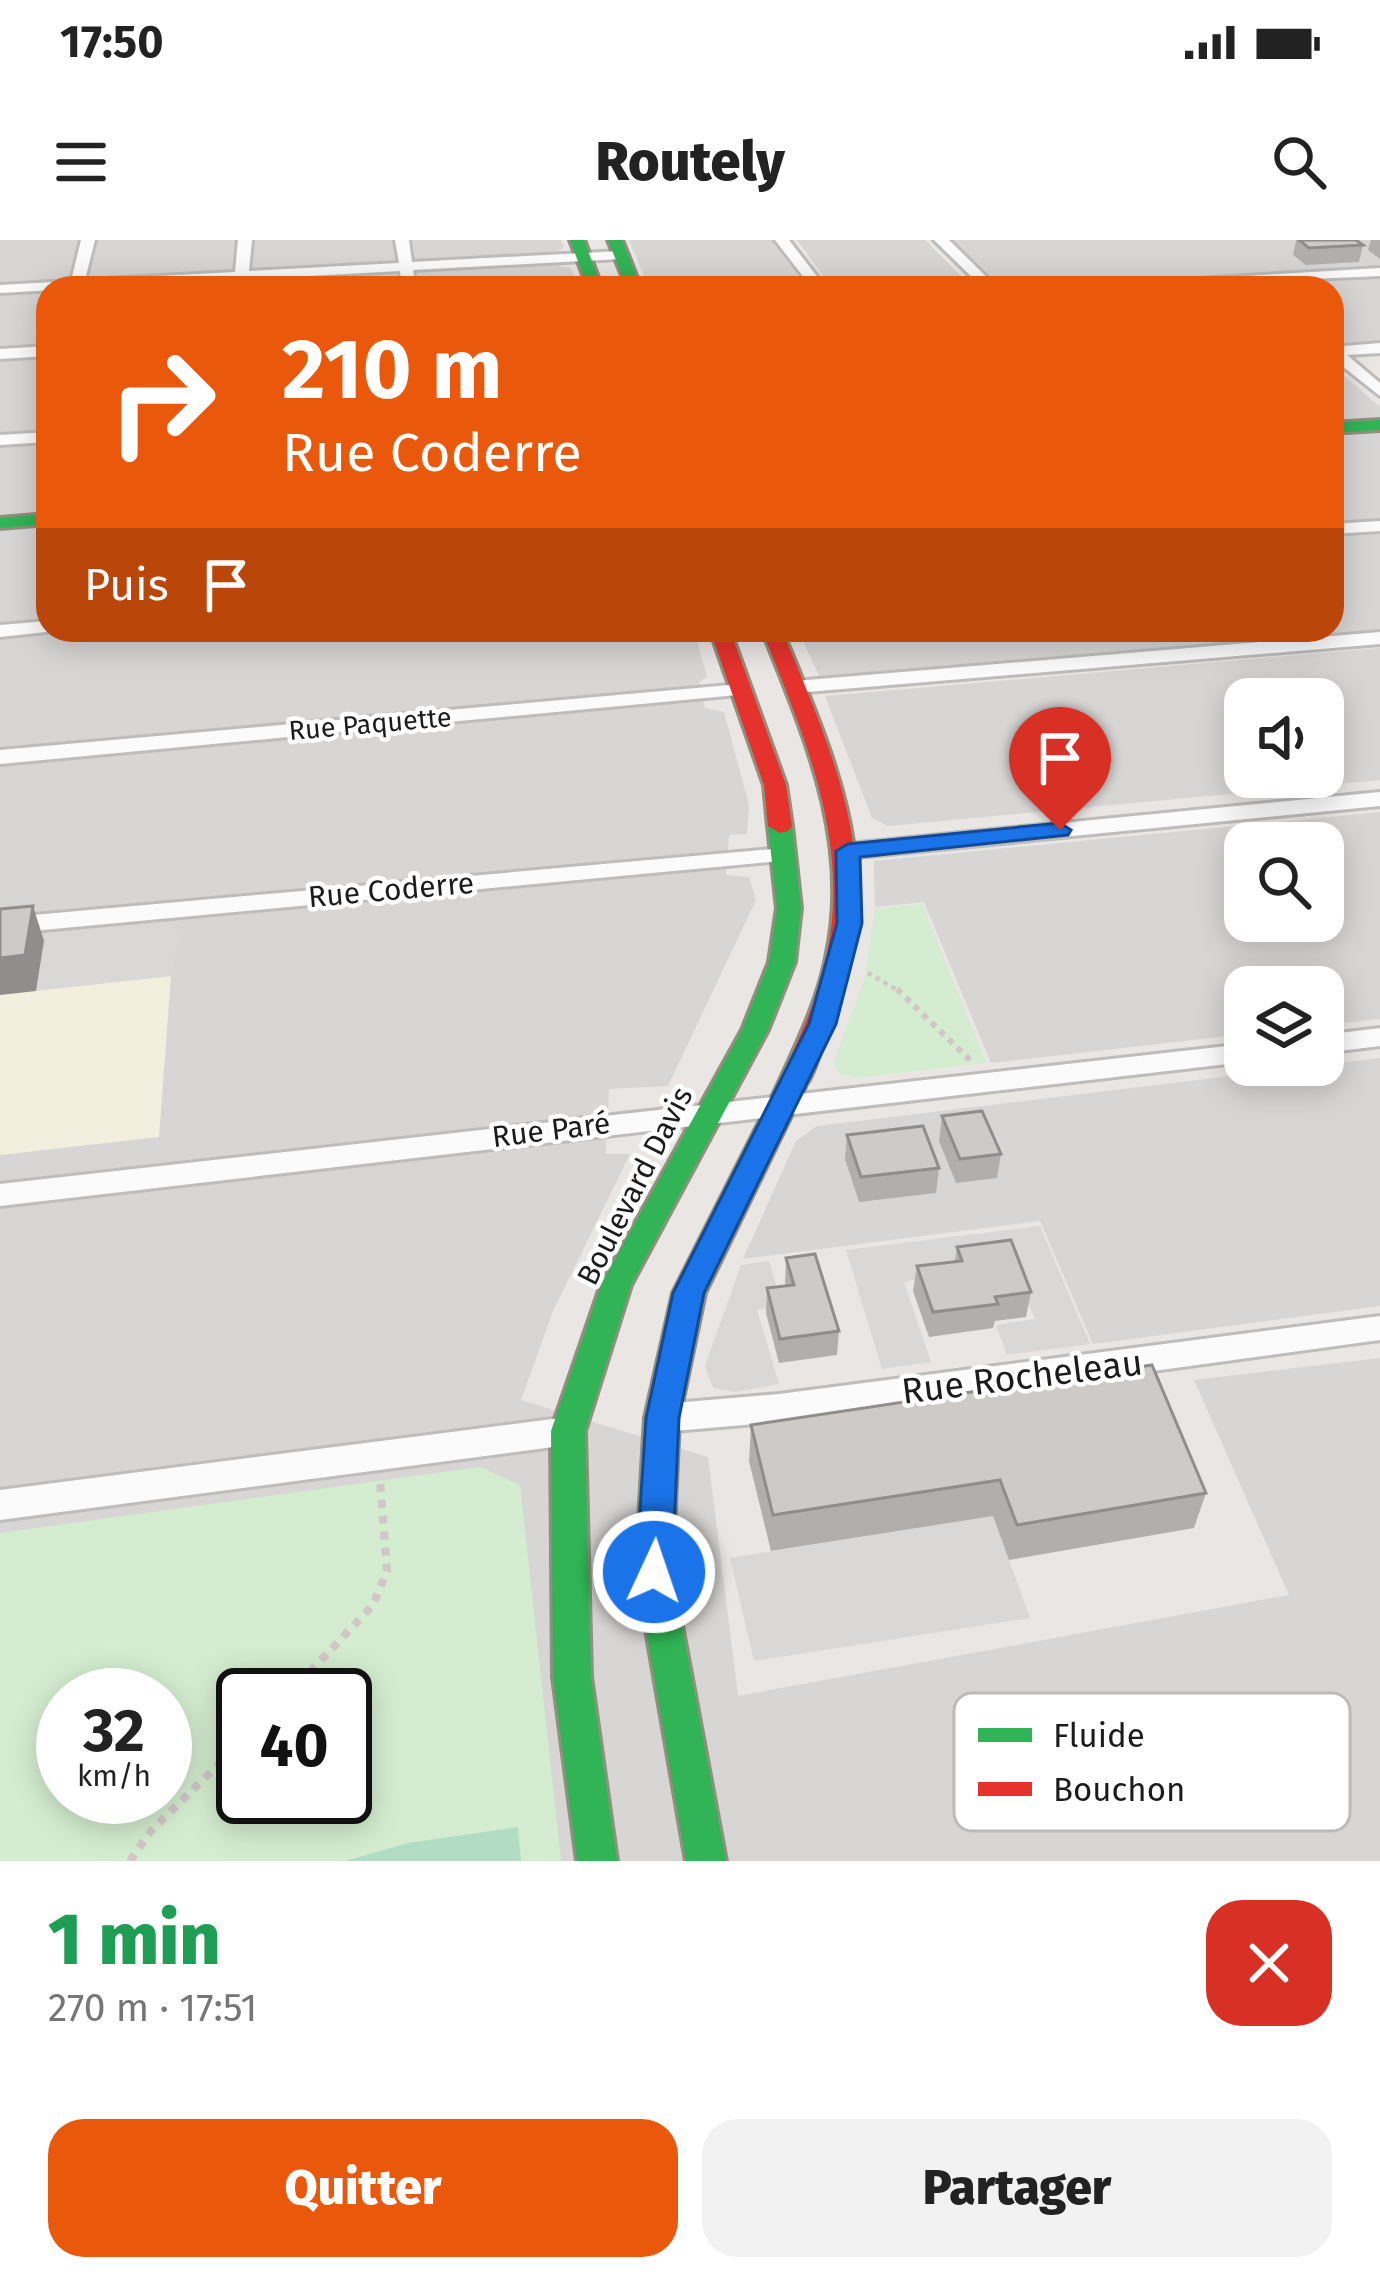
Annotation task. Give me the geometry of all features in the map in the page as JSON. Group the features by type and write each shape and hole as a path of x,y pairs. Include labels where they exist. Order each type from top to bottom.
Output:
{"street":[{"path":"79,276 88,240"},
{"path":"245,240 242,276 618,248 629,276"},
{"path":"402,240 407,276"},
{"path":"782,240 810,276"},
{"path":"941,240 978,276"},
{"path":"1313,276 1380,272"},
{"path":"0,289 36,287"},
{"path":"1344,351 1380,348"},
{"path":"0,354 36,352"},
{"path":"1344,361 1380,391"},
{"path":"1344,427 1380,425"},
{"path":"0,440 36,438"},
{"path":"0,523 36,520"},
{"path":"1344,528 1380,526"},
{"path":"0,631 36,628"},
{"path":"1344,641 1380,638"},
{"name":"Boulevard Davis","path":"597,1861 572,1677 568,1431 616,1285 755,1030 782,962 789,908 775,785 724,642"},
{"path":"706,1861 654,1572 662,1418 688,1293 822,1024 850,923 848,851 828,768 777,642"},
{"path":"795,687 1332,642"},
{"name":"Rue Paquette","path":"0,757 740,690"},
{"path":"848,851 1380,799"},
{"name":"Rue Coderre","path":"0,926 783,855"},
{"path":"1344,1041 1380,1037"},
{"name":"Rue Paré","path":"0,1195 1224,1055"},
{"name":"Rue Rocheleau","path":"662,1418 801,1406 1380,1328"},
{"path":"0,1505 568,1431"}],"path":[{"path":"842,959 899,990 946,1041 998,1081"},
{"path":"314,1668 374,1605 387,1571 379,1453"},
{"path":"130,1861 151,1831 216,1767"}],"shaded area":[{"path":"0,240 561,240 564,248 553,253 555,265 571,268 574,276 36,276 36,642 697,642 707,677 699,682 705,708 724,712 749,805 747,834 729,835 726,875 749,877 756,900 668,1086 609,1089 606,1154 630,1154 553,1311 521,1400 708,1457 738,1696 1289,1595 1194,1380 1380,1358 1380,1861 0,1861"},
{"path":"629,240 772,240 798,276 644,276"},
{"path":"797,240 925,240 961,276 823,276"},
{"path":"952,240 1380,240 1380,266 1209,276 991,276"},
{"path":"1380,278 1380,342 1344,344 1344,280"},
{"path":"1344,376 1380,407 1380,417 1344,420"},
{"path":"1380,433 1380,519 1344,522 1344,436"},
{"path":"1380,532 1380,631 1344,634 1344,535"},
{"path":"804,642 1249,642 820,678"},
{"path":"1380,648 1380,780 1344,783 1344,678 1224,678 1224,795 888,826 872,818 825,696"},
{"path":"1380,812 1380,1019 1344,1023 1344,966 1224,966 1224,1036 991,1063 924,902 875,907 874,861 1224,827 1224,942 1344,942 1344,822 1277,822"},
{"path":"185,908 171,976 36,991 44,941 54,921"},
{"path":"44,941 37,990 171,976 159,1137 0,1155 0,946"},
{"path":"1380,1058 1380,1306 1093,1344 1040,1221 743,1259 796,1141 817,1126 1224,1077 1224,1086 1344,1086 1344,1062"},
{"path":"1040,1226 1090,1344 1007,1355 996,1325 1035,1319 1010,1259 904,1282 931,1362 882,1369 846,1250"},
{"path":"769,1261 782,1305 757,1310 779,1384 735,1392 713,1388 705,1366 741,1265"},
{"path":"993,1516 1030,1618 754,1661 730,1558"}],"green space":[{"path":"922,904 986,1063 855,1078 839,1073 834,1063 865,976 875,909"},
{"path":"480,1467 520,1485 561,1861 0,1861 0,1533"},
{"path":"518,1827 521,1861 345,1861 408,1843"}],"building":[{"path":"1299,240 1356,240 1363,245 1309,248"},
{"path":"33,906 25,955 0,958 0,909"},
{"path":"982,1111 1001,1154 960,1159 942,1116"},
{"path":"923,1126 939,1168 861,1177 847,1135"},
{"path":"1011,1240 1031,1292 995,1297 998,1304 933,1312 917,1266 962,1261 957,1247"},
{"path":"815,1254 839,1331 780,1339 767,1288 794,1285 786,1258"},
{"path":"1152,1365 1206,1493 1017,1525 1000,1480 773,1515 751,1425"}],"traffic: fast":[{"path":"577,240 590,276"},
{"path":"615,240 629,276"},
{"path":"1344,427 1380,425"},
{"path":"0,523 36,520"},
{"path":"597,1861 572,1677 568,1431 616,1285 755,1030 782,962 789,908 780,826"},
{"path":"706,1861 654,1572 662,1418 689,1293 791,1087"}],"traffic: jam":[{"path":"724,642 775,785 780,826"},
{"path":"777,642 820,753 846,856 847,907 839,960 821,1020 791,1087"}],"route":[{"path":"654,1572 662,1418 688,1293 822,1024 850,923 848,851 1060,830"}]}
